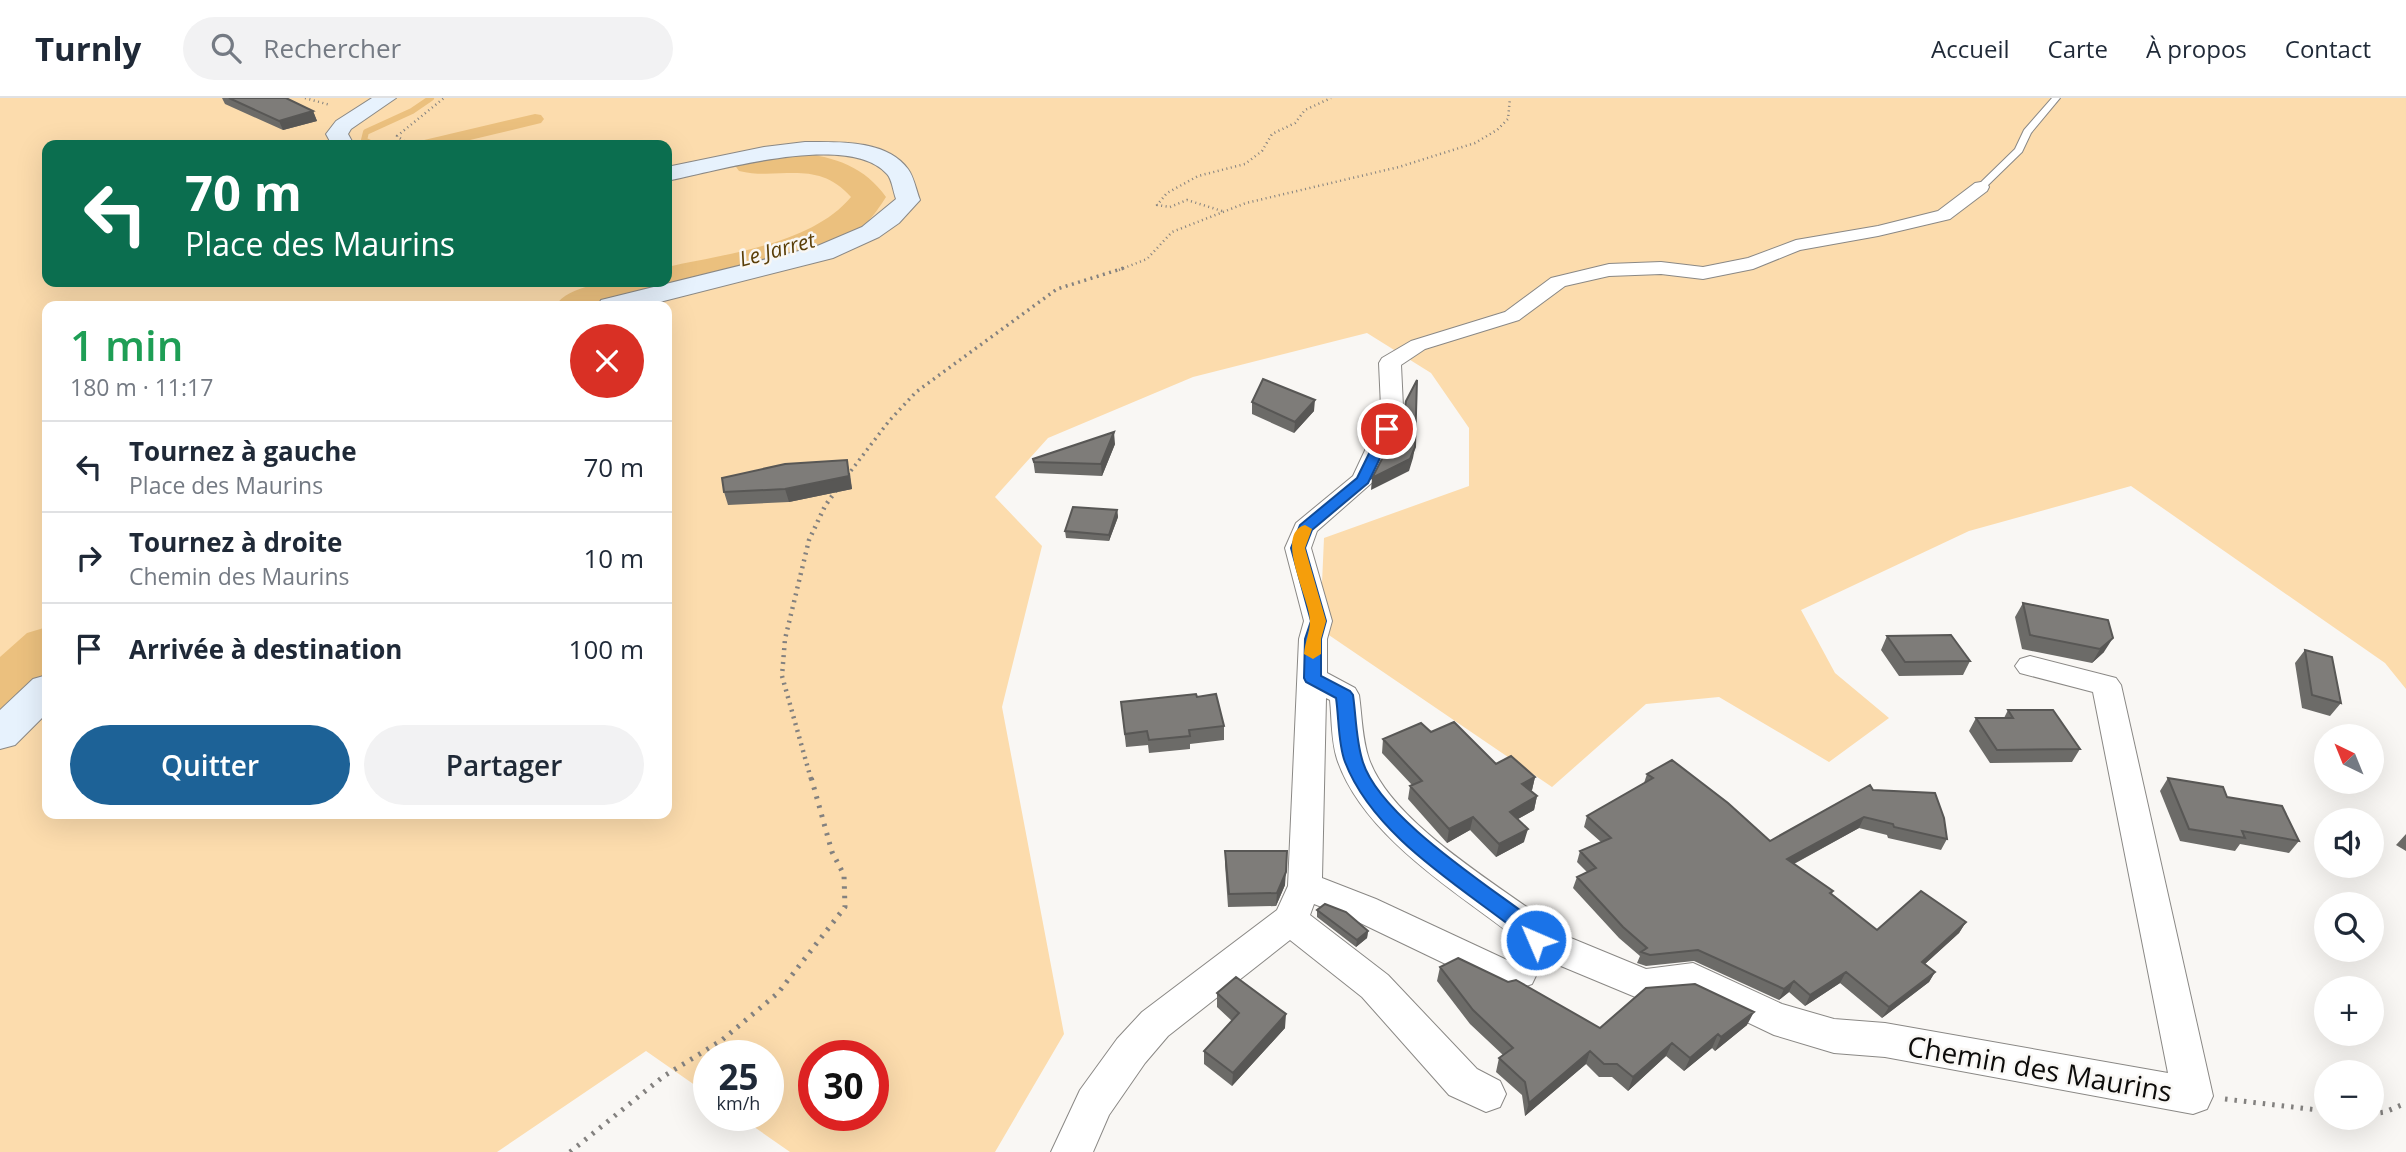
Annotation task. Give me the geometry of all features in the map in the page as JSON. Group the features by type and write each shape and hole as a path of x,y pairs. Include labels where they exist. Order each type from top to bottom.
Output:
{"main road":[{"path":"340,140 337,134 343,125 386,98"},
{"path":"631,301 804,258 845,244 896,215 908,200 907,186 898,171 884,160 838,147 779,150 672,173"},
{"path":"0,734 42,694"}],"street":[{"path":"1072,1152 1094,1103 1131,1051 1155,1024 1290,920 1306,886 1313,639 1318,621 1298,548 1305,528 1363,480 1387,429 1392,407 1390,363 1418,345 1512,316 1558,282 1609,270 1661,268 1703,273 1754,263 1796,245 1878,231 1944,215 1981,187"},
{"name":"Chemin des Maurins","path":"1536,940 1645,985 1693,979 1774,1018 1834,1036 1885,1040 2193,1096 2106,685 2030,667"},
{"path":"1306,886 1364,909 1506,977 1519,973 1536,940 1525,925 1403,831 1368,789 1353,761 1344,695 1312,678"},
{"path":"1290,920 1375,986 1463,1082 1486,1094"}],"lane":[{"path":"1981,187 2019,150 2026,132 2056,98"}],"path":[{"path":"402,140 397,136 402,129 426,115 444,98"},
{"path":"1224,212 1187,200 1170,207 1157,205 1167,193 1198,176 1245,164 1262,151 1272,134 1295,123 1306,110 1331,98"},
{"path":"846,477 889,421 916,392 1057,289 1147,259 1172,232 1224,212 1270,197 1399,166 1475,143 1497,130 1508,119 1510,98"},
{"path":"570,1152 664,1076 722,1040 778,993 845,908 844,875 828,839 782,676 785,639 809,540 825,506 839,487"},
{"path":"2193,1096 2314,1110"},
{"path":"2384,1112 2406,1103"}],"shaded area":[{"path":"0,98 2406,98 2406,689 2385,663 2131,486 1969,531 1801,610 1835,673 1889,718 1829,762 1719,697 1646,704 1552,787 1320,629 1324,538 1469,486 1469,428 1431,373 1367,333 1193,377 1048,438 995,497 1042,546 1002,707 1064,1034 995,1152 790,1152 760,1131 784,1131 784,1040 693,1040 693,1084 646,1051 497,1152 0,1152"}],"building":[{"path":"229,98 286,98 313,111 279,121"},
{"path":"1263,379 1315,400 1295,422 1252,402"},
{"path":"1417,380 1415,447 1410,459 1372,478 1403,419 1406,401"},
{"path":"1114,432 1101,464 1034,462 1033,459"},
{"path":"847,460 849,476 785,489 724,492 722,478 785,464"},
{"path":"1073,507 1117,510 1109,535 1065,531"},
{"path":"2023,603 2108,620 2113,638 2100,649 2030,635"},
{"path":"1951,635 1970,661 1905,662 1887,636"},
{"path":"2305,650 2332,657 2341,703 2312,695"},
{"path":"1196,694 1197,697 1216,694 1224,726 1189,730 1190,736 1149,740 1147,731 1125,734 1121,702"},
{"path":"2008,710 2053,710 2080,749 1997,750 1976,718 2013,718"},
{"path":"1454,722 1496,764 1511,756 1535,777 1522,784 1537,796 1510,812 1528,829 1499,844 1473,817 1449,829 1410,786 1422,781 1383,739 1421,723 1431,732"},
{"path":"1672,760 1728,803 1770,841 1870,785 1873,790 1935,793 1944,818 1947,839 1864,817 1787,859 1833,891 1830,893 1877,930 1921,891 1966,922 1922,962 1935,972 1889,1007 1846,972 1810,995 1794,981 1784,989 1698,950 1650,955 1641,952 1647,948 1623,927 1577,877 1596,868 1580,851 1611,838 1587,816 1653,778 1647,774"},
{"path":"2168,778 2223,787 2227,797 2282,806 2299,841 2242,831 2245,838 2189,829"},
{"path":"1225,851 1287,851 1286,872 1277,893 1229,894"},
{"path":"1325,904 1346,912 1368,931 1357,940 1317,910"},
{"path":"1458,958 1508,982 1516,980 1600,1028 1646,988 1695,984 1754,1012 1721,1037 1718,1034 1690,1058 1672,1043 1633,1077 1617,1064 1604,1064 1590,1051 1529,1103 1525,1082 1499,1058 1513,1048 1473,1010 1440,967"},
{"path":"1236,977 1286,1014 1233,1073 1204,1051 1239,1013 1217,993"}],"waterway":[{"name":"Le Jarret","path":"364,140 366,132 412,111 431,98"},
{"path":"448,140 535,119"},
{"name":"Le Jarret","path":"672,277 748,260 807,242 833,230 855,215 869,197 844,174 830,168 800,163 750,164"},
{"name":"Le Jarret","path":"588,301 631,287"},
{"name":"Le Jarret","path":"0,691 42,651"}],"slow traffic":[{"path":"1305,529 1298,548 1318,621 1313,639 1313,654"}],"route":[{"path":"1387,429 1363,480 1305,528 1298,548 1318,621 1313,639 1312,678 1344,695 1353,761 1368,789 1403,831 1525,925 1536,940"}]}
